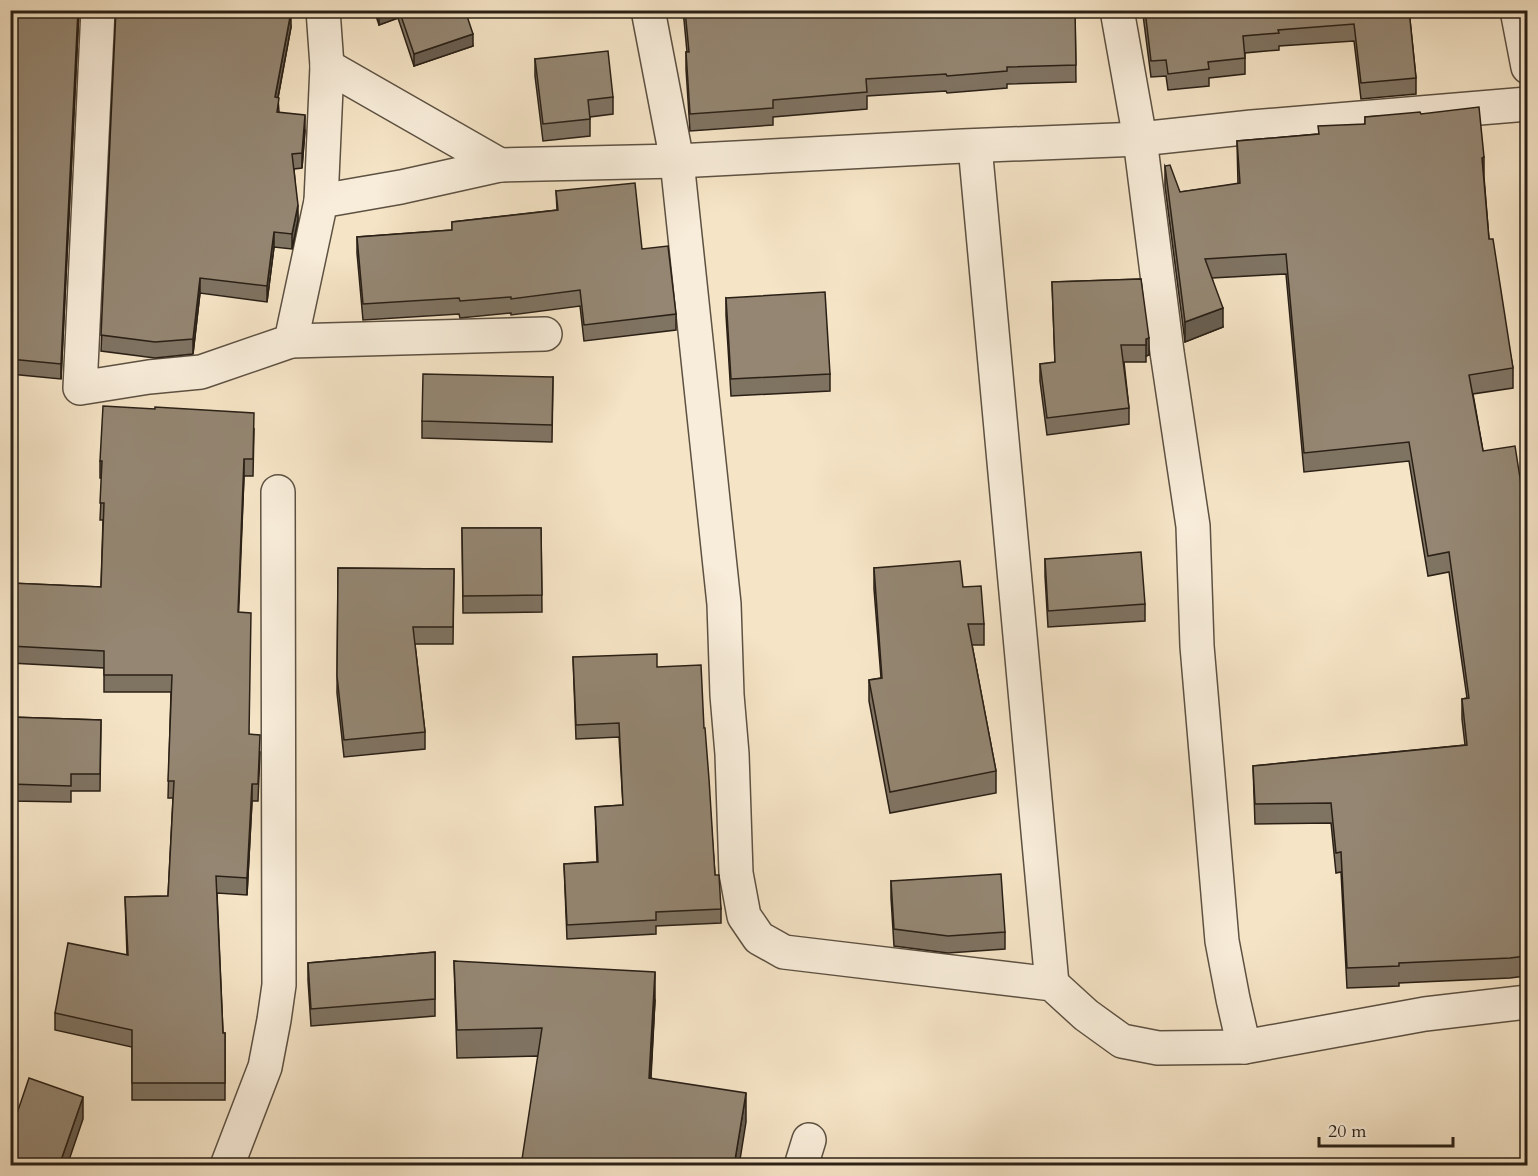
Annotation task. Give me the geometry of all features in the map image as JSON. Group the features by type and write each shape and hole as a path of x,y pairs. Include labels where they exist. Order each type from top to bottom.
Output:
{"street":[{"path":"98,10 80,388 149,377 201,372 291,341 545,334"},
{"path":"291,341 321,201 327,66 323,10"},
{"path":"648,10 677,161 724,604 736,873 744,916 759,938 783,952 1052,984 1086,1015 1122,1041 1158,1048 1244,1047 1425,1014 1527,1002"},
{"path":"1117,10 1140,139 1193,526 1197,646 1222,941 1244,1047"},
{"path":"1517,10 1527,67"},
{"path":"327,66 500,165"},
{"path":"321,201 400,187 500,165 677,161 1140,139 1263,126 1527,104"},
{"path":"975,146 1052,984"},
{"path":"227,1166 265,1067 279,985 278,492"}],"building":[{"path":"10,10 78,10 61,364 10,359"},
{"path":"116,10 285,10 291,12 275,97 279,98 277,112 305,115 302,153 292,154 298,205 292,234 274,232 267,286 200,278 193,339 155,342 101,335"},
{"path":"399,10 465,10 473,34 414,54"},
{"path":"685,10 1075,10 1076,65 1007,67 1007,71 866,79 867,92 773,100 773,108 690,114 686,52 689,52"},
{"path":"1145,10 1409,10 1416,78 1361,83 1354,24 1278,30 1279,33 1243,36 1245,58 1208,62 1209,69 1168,74 1166,60 1151,61"},
{"path":"608,51 613,97 588,100 590,119 543,124 535,59"},
{"path":"1479,107 1489,239 1493,239 1513,368 1469,375 1483,451 1515,446 1527,522 1527,956 1347,968 1341,852 1336,853 1331,803 1255,804 1253,766 1467,745 1462,699 1469,698 1449,552 1428,556 1409,442 1304,453 1286,254 1205,259 1223,308 1185,322 1165,166 1170,165 1180,192 1240,183 1237,141 1319,134 1318,126 1365,124 1365,117 1420,112 1421,114"},
{"path":"635,183 642,249 668,246 676,314 584,325 580,290 511,299 511,297 460,301 459,298 363,304 357,237 452,230 452,222 558,210 556,191"},
{"path":"1141,279 1149,338 1146,339 1146,345 1121,345 1129,408 1047,418 1040,364 1055,362 1052,282"},
{"path":"825,292 830,374 731,379 726,298"},
{"path":"423,374 553,377 552,425 422,421"},
{"path":"103,406 254,413 253,459 244,459 238,612 251,613 249,734 260,735 258,784 252,784 247,878 216,876 223,1033 225,1033 225,1083 132,1083 132,1030 55,1013 68,943 128,955 125,897 168,896 174,781 168,781 172,675 104,675 104,651 10,646 10,583 101,587 104,503 100,503 102,461 100,461"},
{"path":"462,528 541,528 542,595 463,596"},
{"path":"1141,552 1145,604 1048,611 1045,559"},
{"path":"960,561 963,587 981,586 984,624 968,624 996,771 890,792 869,680 882,678 874,568"},
{"path":"338,568 454,569 453,627 413,627 425,732 344,740 337,676"},
{"path":"657,654 657,667 701,665 715,875 719,875 721,909 656,912 656,920 567,925 564,864 598,862 595,807 623,805 619,723 576,725 573,657"},
{"path":"10,717 101,720 100,774 71,774 71,786 10,784"},
{"path":"1001,874 1005,932 948,936 894,929 891,881"},
{"path":"435,952 435,999 311,1009 308,963"},
{"path":"454,961 655,972 649,1078 746,1093 734,1166 521,1166 542,1028 457,1030"},
{"path":"29,1078 83,1097 59,1166 10,1166 10,1134"}]}
